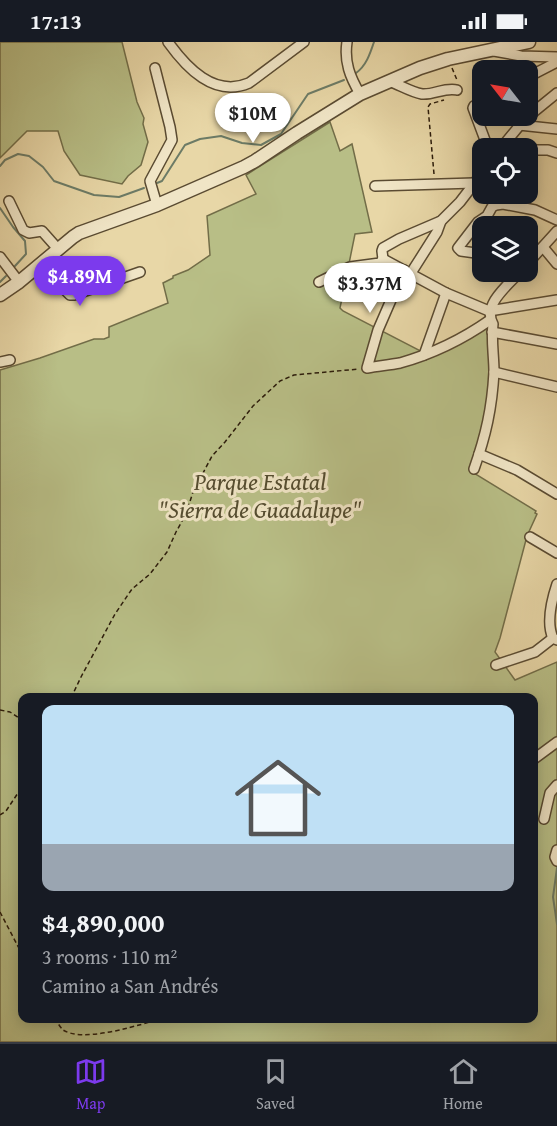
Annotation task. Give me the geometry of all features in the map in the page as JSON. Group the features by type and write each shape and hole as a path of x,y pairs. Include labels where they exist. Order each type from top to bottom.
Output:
{"street":[{"path":"168,42 196,74 221,86 232,87 249,83 304,42"},
{"path":"347,42 347,69 360,94"},
{"path":"0,295 79,233 157,205 255,161 360,94 420,68 448,59 529,42"},
{"path":"489,51 521,56 557,57"},
{"path":"538,72 557,62"},
{"path":"155,68 172,140 150,181 157,205"},
{"path":"389,81 423,94 449,89 457,90"},
{"path":"538,109 557,93"},
{"path":"509,138 518,126"},
{"path":"528,126 557,129"},
{"path":"538,150 557,153"},
{"path":"375,186 472,183"},
{"path":"319,282 350,267 380,263 383,248 441,221 472,186"},
{"path":"9,201 23,230 29,233 42,231 58,249"},
{"path":"487,216 492,207 503,204 535,210 557,220"},
{"path":"441,221 437,232 407,272 378,330 367,368 398,363 424,355 454,341 490,316 557,300"},
{"path":"472,230 458,248 461,251 472,252"},
{"path":"538,252 557,231"},
{"path":"543,247 557,264"},
{"path":"47,258 64,290 70,295 140,272"},
{"path":"1,259 19,282"},
{"path":"382,259 490,316"},
{"path":"474,469 490,417 494,372 493,324 490,316 494,301 511,282"},
{"path":"424,355 446,293"},
{"path":"492,332 557,344"},
{"path":"0,362 10,360"},
{"path":"494,372 557,387"},
{"path":"479,454 517,470 557,494"},
{"path":"530,537 557,553"},
{"path":"496,665 535,652 555,639 550,629 550,618 557,584"},
{"path":"538,756 556,744"},
{"path":"544,819 550,793 557,785"},
{"path":"557,850 555,857 557,861"}],"path":[{"path":"435,184 428,107 430,104 444,100"},
{"path":"73,693 115,614 132,590 150,574 167,552 186,514 193,492 212,456 253,406 280,381 294,375 367,368"},
{"path":"0,710 10,712 18,717"},
{"path":"0,815 6,811 18,793"},
{"path":"0,912 18,946"},
{"path":"58,1023 63,1030 75,1036 98,1036 146,1023"}],"green space":[{"path":"0,42 122,42 137,102 144,118 143,124 148,142 141,165 122,184 80,175 64,151 58,131 27,131 0,158"},
{"name":"Parque Estatal \"Sierra de Guadalupe\"","path":"330,122 340,151 352,144 372,232 355,234 340,308 430,356 487,325 492,356 489,411 472,472 536,511 537,514 527,536 495,652 515,680 557,662 557,1042 0,1042 0,370 94,339 104,339 109,337 109,327 168,303 163,283 210,255 207,216 256,194 246,175"}],"waterway":[{"path":"356,73 365,63 374,42"},
{"path":"157,183 162,181 185,145 200,139 221,136 242,143 261,145 281,134 308,94 344,80"},
{"path":"0,166 5,160 18,154 29,156 43,167 54,181 94,195 119,197 144,188"},
{"path":"0,208 25,241 26,254 15,266"},
{"path":"0,282 6,276"},
{"path":"557,868 553,897 557,924"}]}
